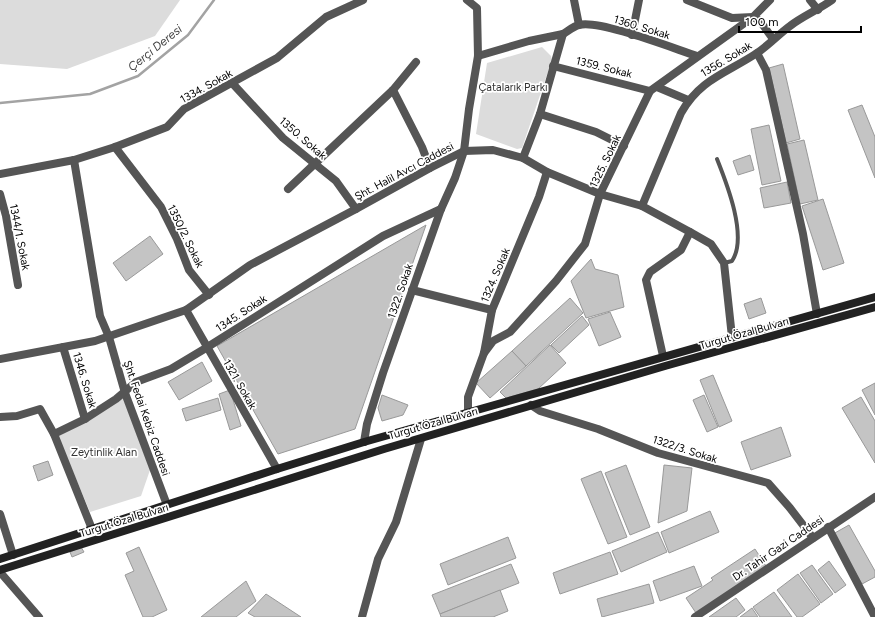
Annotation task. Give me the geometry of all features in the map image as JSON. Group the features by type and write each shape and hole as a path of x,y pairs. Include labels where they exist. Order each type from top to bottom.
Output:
{"main road":[{"name":"Turgut Özal Bulvarı","path":"0,559 364,442 875,297"},
{"name":"Turgut Özal Bulvarı","path":"0,571 531,405 875,307"}],"street":[{"name":"1334. Sokak","path":"0,174 74,160 115,147 167,127 184,109 233,84 277,58 326,17 363,0"},
{"path":"464,151 478,56 477,8 467,0"},
{"path":"478,56 529,41 563,34 579,25 574,0"},
{"path":"632,35 639,0"},
{"path":"688,0 732,18 753,17 760,21 773,40"},
{"name":"1325. Sokak","path":"484,353 493,341 510,332 585,244 600,194 654,89 697,56 753,17 770,0"},
{"path":"810,0 818,10"},
{"name":"1356. Sokak","path":"642,206 688,100 698,88 757,53 791,25 818,10 832,0"},
{"name":"1360. Sokak","path":"579,25 593,25 632,35 697,56"},
{"path":"523,158 540,114 563,34"},
{"path":"757,53 766,70 773,109 803,234 817,314"},
{"path":"288,190 393,90 416,62"},
{"name":"1359. Sokak","path":"553,66 654,89 688,100"},
{"name":"1350. Sokak","path":"233,84 283,138 336,181 356,209"},
{"path":"393,90 422,147 430,168"},
{"path":"540,114 596,132 624,146"},
{"name":"1350/2. Sokak","path":"115,147 161,207 177,239 189,270 209,295"},
{"name":"Şht. Halil Avcı Caddesi","path":"0,359 109,337 186,310 250,265 464,151 493,150 523,158 547,172 600,194 642,206 711,244 724,263"},
{"name":"1322. Sokak","path":"364,442 367,424 383,373 441,209 455,178 464,151"},
{"name":"Şht. Fedai Kebiz Caddesi","path":"74,160 100,316 109,337 125,393 167,505"},
{"name":"1324. Sokak","path":"468,413 468,397 484,353 492,310 539,198 547,172"},
{"name":"1344/1. Sokak","path":"0,194 6,216 18,285"},
{"name":"1345. Sokak","path":"54,434 85,419 125,393 136,382 171,369 206,348 383,236 441,209"},
{"path":"663,356 646,280 650,272 681,250 690,232"},
{"path":"724,263 732,337"},
{"path":"412,290 492,310"},
{"name":"1321. Sokak","path":"186,310 206,348 277,469"},
{"name":"1346. Sokak","path":"63,347 85,419"},
{"name":"1322/3. Sokak","path":"531,405 540,411 598,429 658,453 768,484 790,508 813,538"},
{"path":"0,417 17,416 40,409 54,434 92,529"},
{"path":"362,617 378,559 396,522 421,439"},
{"name":"Dr. Tahir Gazi Caddesi","path":"695,617 875,497"},
{"path":"0,515 13,555"},
{"path":"828,528 874,617"},
{"path":"0,571 39,617"}],"lane":[{"path":"717,159 729,187 738,238 737,253 732,261 724,263"}],"green space":[{"path":"0,0 180,0 155,36 67,69 0,64"},
{"name":"Çatalarık Parkı","path":"542,47 551,56 552,60 522,148 517,149 476,134 487,63"},
{"name":"Zeytinlik Alan","path":"123,398 150,470 141,496 90,512 58,436"}],"building":[{"path":"783,64 800,139 786,143 769,68"},
{"path":"862,105 875,137 875,178 848,110"},
{"path":"769,125 781,181 762,185 751,129"},
{"path":"804,140 818,200 800,204 787,144"},
{"path":"750,155 754,170 738,175 733,161"},
{"path":"787,182 791,203 764,208 760,188"},
{"path":"823,199 844,263 823,270 802,206"},
{"path":"426,225 355,429 278,454 217,346"},
{"path":"150,236 163,254 126,281 113,263"},
{"path":"591,259 595,269 618,275 624,307 586,318 571,281"},
{"path":"570,298 583,313 526,366 512,351"},
{"path":"761,298 766,313 749,319 744,304"},
{"path":"610,312 621,337 599,346 588,319"},
{"path":"582,316 589,325 559,353 551,345"},
{"path":"550,345 566,363 538,389 506,398 500,392"},
{"path":"512,351 526,366 490,398 476,383"},
{"path":"202,362 212,381 179,400 168,382"},
{"path":"713,375 732,421 719,427 700,380"},
{"path":"875,383 875,415 862,390"},
{"path":"230,390 241,426 230,430 219,394"},
{"path":"382,395 408,405 403,415 382,421 378,408"},
{"path":"704,395 718,427 707,432 693,400"},
{"path":"861,397 875,421 875,463 842,408"},
{"path":"218,398 221,410 186,421 182,409"},
{"path":"781,427 791,456 751,470 741,442"},
{"path":"48,461 53,475 38,481 33,466"},
{"path":"626,465 650,527 630,535 605,473"},
{"path":"664,465 692,468 687,511 658,523"},
{"path":"601,471 627,537 608,544 581,479"},
{"path":"710,511 719,532 669,553 661,532"},
{"path":"849,525 875,571 875,577 862,584 833,534"},
{"path":"658,532 667,552 621,572 612,551"},
{"path":"508,537 516,558 448,585 440,564"},
{"path":"81,547 84,552 72,557 70,552"},
{"path":"139,547 167,610 152,617 143,617 125,575 134,571 126,553"},
{"path":"755,549 766,566 696,613 686,598 713,580 711,578"},
{"path":"610,552 618,574 560,594 553,573"},
{"path":"829,561 846,585 835,593 818,570"},
{"path":"511,564 519,583 440,614 432,595"},
{"path":"812,565 833,594 821,603 800,573"},
{"path":"694,566 702,586 660,601 653,581"},
{"path":"798,574 820,604 802,617 797,617 777,590"},
{"path":"246,581 256,601 236,617 201,617"},
{"path":"649,584 654,603 602,617 597,599"},
{"path":"500,590 508,611 493,617 441,617 440,614"},
{"path":"774,592 792,617 760,617 753,607"},
{"path":"266,594 301,617 255,617 248,613"},
{"path":"736,598 745,610 736,617 709,617"},
{"path":"752,608 758,617 740,617"}],"waterway":[{"name":"Çerçi Deresi","path":"0,103 90,94 138,76 188,35 214,0"}]}
